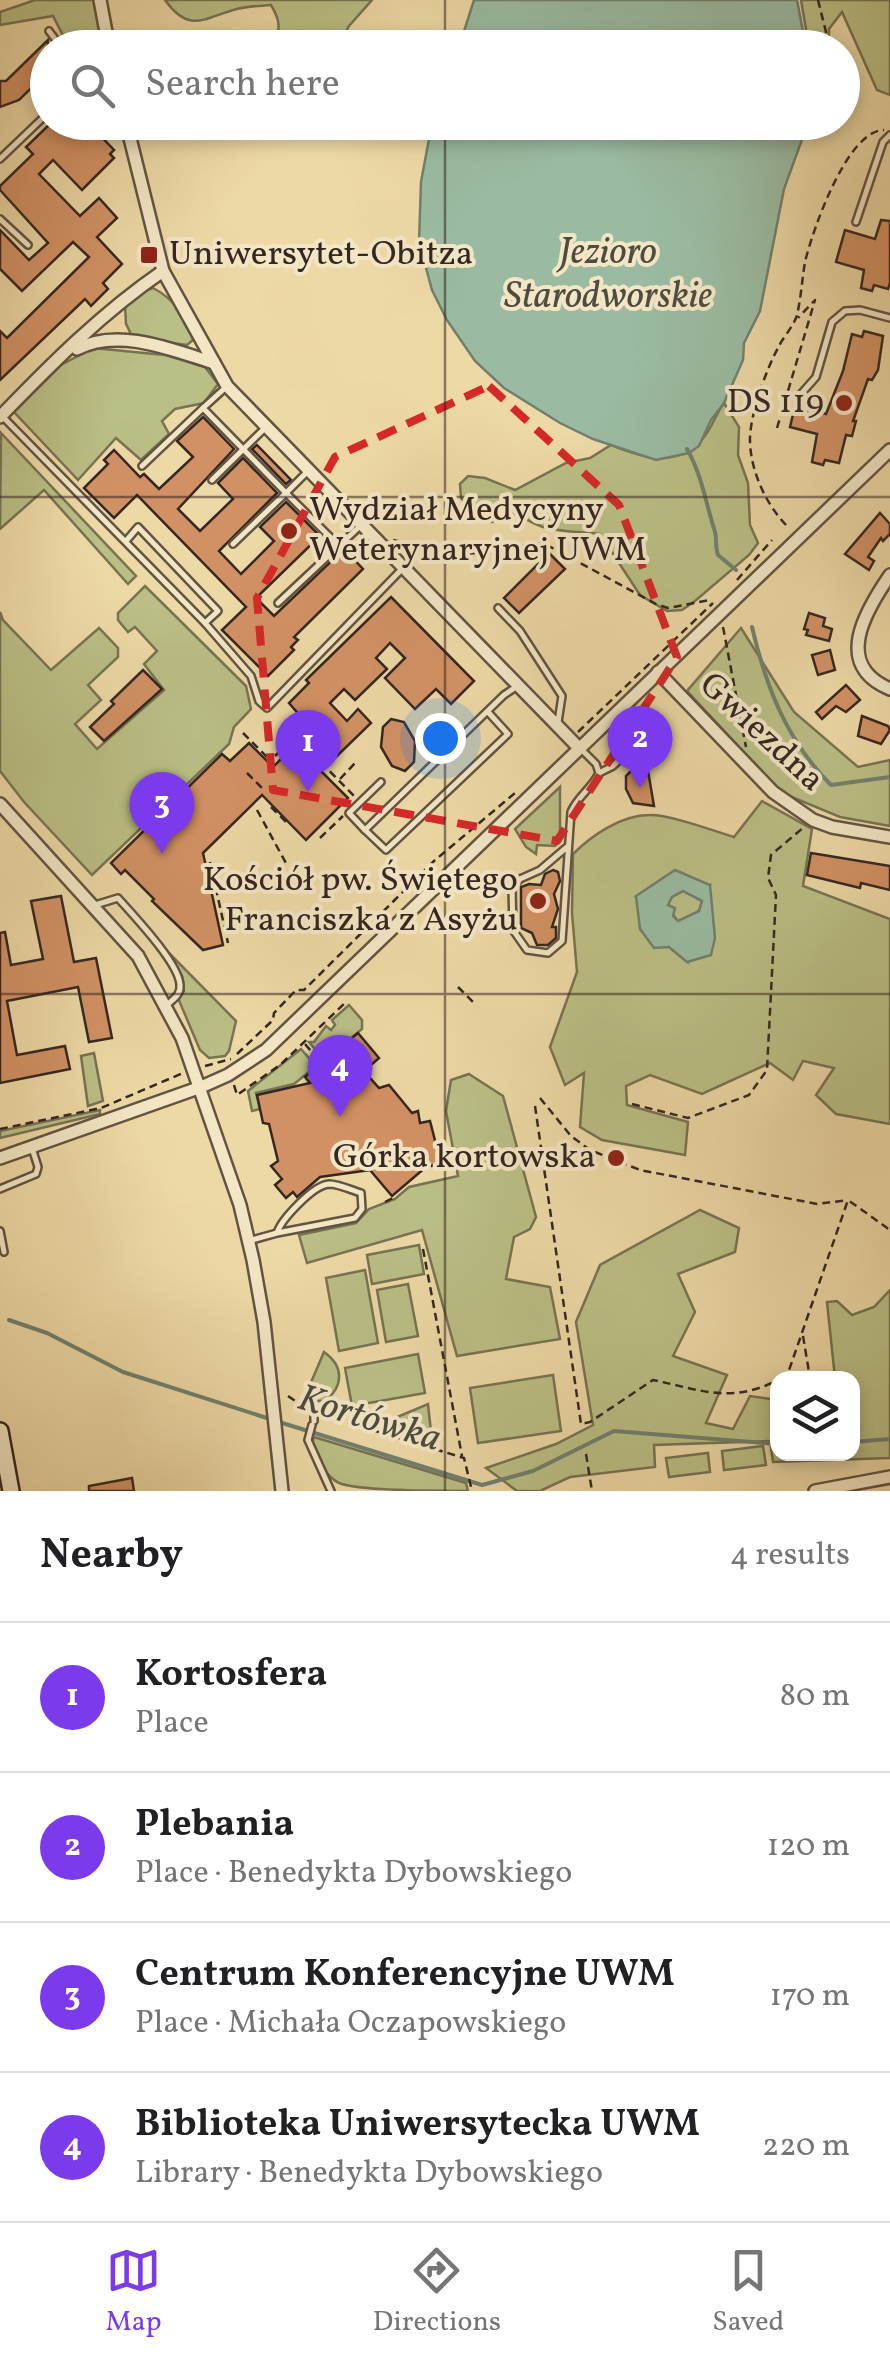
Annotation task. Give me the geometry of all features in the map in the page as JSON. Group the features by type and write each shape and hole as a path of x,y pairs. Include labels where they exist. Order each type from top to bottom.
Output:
{"main road":[{"path":"0,1431 12,1491"}],"street":[{"path":"100,0 106,30"},
{"path":"130,140 163,271 227,386 575,744"},
{"path":"1,416 56,361 163,271"},
{"path":"56,361 89,343 126,340 214,363"},
{"path":"0,1158 201,1087 266,1050 575,744 658,672 890,450"},
{"path":"890,575 862,619 857,638 859,656 869,673 890,689"},
{"name":"Gwiezdna","path":"658,672 773,792 812,820 890,838"},
{"path":"0,804 138,956 167,1005 201,1087 249,1240 264,1322 282,1491"},
{"path":"0,1149 31,1145"},
{"path":"815,1491 890,1477"}],"lane":[{"path":"0,159 30,130"},
{"path":"856,222 883,142 890,132"},
{"path":"0,219 28,246"},
{"path":"801,394 816,377 832,322 845,311 860,310 890,318"},
{"path":"142,466 227,386"},
{"path":"203,408 339,546"},
{"path":"1,416 205,622 251,676 259,700 267,708 403,568"},
{"path":"212,480 266,427"},
{"path":"233,544 309,470"},
{"path":"278,603 361,525"},
{"path":"126,540 138,527 218,610 205,622"},
{"path":"498,608 520,631 562,696 557,726"},
{"path":"365,830 504,695 518,686"},
{"path":"381,782 349,813 386,850 508,734 488,712"},
{"path":"567,846 512,888 513,930 527,950 548,952 562,941 567,846 574,803 594,785 599,773 613,766 646,734"},
{"path":"575,744 596,764 599,773"},
{"path":"95,905 118,898 169,962 180,985 179,994 167,1005"},
{"path":"0,1189 38,1171 31,1145"},
{"path":"249,1240 355,1218 362,1208 361,1193 330,1184 321,1186 281,1220 277,1233"},
{"path":"0,1231 4,1252"},
{"path":"314,1412 308,1440 333,1491"}],"path":[{"path":"818,0 826,30"},
{"path":"796,319 806,258 830,192 864,138 875,130 890,132"},
{"path":"777,428 815,300 796,319 773,360 750,435 755,470 764,493 786,525"},
{"path":"372,536 457,553 505,551 535,542 668,608 710,600"},
{"path":"735,582 772,540"},
{"path":"575,744 724,592"},
{"path":"723,626 750,767"},
{"path":"293,734 312,717"},
{"path":"243,733 268,758"},
{"path":"275,756 296,736 360,802"},
{"path":"338,780 356,762"},
{"path":"248,773 265,791"},
{"path":"0,1129 101,1108 166,1083 177,1074 232,1060 274,1020 274,1013 296,990 304,990 434,862 523,785"},
{"path":"271,807 288,824"},
{"path":"258,810 287,865"},
{"path":"632,1104 688,1118 749,1096 767,1070 776,895 768,878 772,855 812,820"},
{"path":"320,838 336,822"},
{"path":"210,862 228,943"},
{"path":"458,987 475,1004"},
{"path":"233,1083 238,1095 280,1065 346,1002"},
{"path":"304,1042 323,1065"},
{"path":"540,1098 571,1136 590,1150 640,1170 816,1204 848,1200 890,1230"},
{"path":"535,1106 581,1424 653,1380 730,1396 770,1383"},
{"path":"384,1202 393,1198"},
{"path":"789,1371 848,1200"},
{"path":"422,1249 472,1491"},
{"path":"803,1334 809,1371"},
{"path":"288,1396 314,1412 462,1457"},
{"path":"586,1454 592,1491"}],"highlighted area":[{"path":"489,386 619,505 677,657 557,841 273,790 257,598 335,457"}],"green space":[{"path":"35,0 95,0 99,30 60,30 53,16 0,25 0,12"},
{"path":"165,0 372,0 347,30 278,30 271,5 241,8 198,21 174,11"},
{"path":"801,0 890,0 890,95 877,90 860,52 860,30 850,30 842,12 829,30 806,30"},
{"path":"153,288 167,297 183,317 193,340 187,345 133,338 126,324 125,305"},
{"path":"93,348 165,355 205,367 218,384 204,403 175,409 162,421 169,434 141,460 116,438 78,480 14,412 61,365"},
{"path":"724,403 739,427 738,455 748,483 750,525 758,543 749,555 682,610 667,611 640,595 600,534 550,529 514,515 492,522 475,513 461,498 460,484 468,476 515,490 611,445 648,457 683,454 704,437"},
{"path":"1,433 136,576 128,584 44,490 0,529"},
{"path":"145,586 246,686 251,709 234,727 229,744 92,875 0,771 0,612 3,620 51,670 99,628 118,648 118,657 88,685 101,700 75,724 97,749 164,690 144,664 157,651 135,627 128,632 118,620 118,613"},
{"path":"741,628 794,712 858,767 890,760 890,826 840,817 782,793 687,691"},
{"path":"560,787 560,841 555,846 537,845 536,854 526,847 515,829"},
{"path":"762,801 812,829 803,886 890,919 890,1124 836,1114 816,1095 834,1068 803,1061 793,1080 770,1063 702,1094 650,1075 626,1086 627,1105 688,1122 685,1155 602,1140 580,1127 584,1073 565,1085 550,1047 577,972 573,854 608,827 639,816 667,817 734,837","holes":["710,885 688,962 669,947 636,897"]},
{"path":"683,891 702,901 699,911 678,922 667,905"},
{"path":"169,953 236,1021 225,1056 209,1058 200,1050 178,998 184,991 182,976"},
{"path":"349,1005 362,1020 362,1029 324,1060 309,1042 314,1042 326,1026 331,1030 335,1025 332,1020"},
{"path":"301,1049 316,1066 294,1084 256,1093 260,1109 252,1111 248,1091"},
{"path":"94,1053 103,1101 88,1106 81,1056"},
{"path":"469,1074 503,1096 536,1217 530,1229 514,1237 506,1279 550,1287 560,1339 457,1356 422,1230 307,1263 299,1235 356,1223 369,1209 395,1199 409,1187 458,1176 446,1111 451,1080"},
{"path":"100,1110 100,1114 0,1138 0,1131"},
{"path":"700,1210 739,1228 735,1252 678,1274 695,1312 673,1356 727,1375 706,1423 733,1429 750,1396 770,1399 770,1441 654,1445 655,1467 570,1477 540,1491 517,1491 486,1468 556,1444 593,1425 576,1322 600,1265"},
{"path":"419,1245 424,1274 372,1284 367,1255"},
{"path":"365,1270 378,1343 339,1351 326,1278"},
{"path":"408,1284 418,1336 386,1342 377,1290"},
{"path":"890,1290 890,1458 860,1459 860,1371 834,1371 827,1302 837,1301 852,1315 874,1307"},
{"path":"324,1352 338,1370 336,1389 325,1401 303,1401"},
{"path":"418,1354 425,1393 352,1406 345,1368"},
{"path":"553,1375 561,1431 478,1443 470,1388"},
{"path":"428,1404 431,1432 385,1422"},
{"path":"314,1437 466,1483 468,1491 381,1489 339,1483 322,1466 312,1444"},
{"path":"763,1446 766,1465 724,1470 722,1451"},
{"path":"708,1453 710,1472 669,1477 666,1458"}],"water":[{"path":"474,0 797,0 803,30 464,30"},
{"name":"Jezioro Starodworskie","path":"429,140 802,140 784,189 760,311 744,343 743,360 724,403 699,446 689,453 656,460 593,439 504,388 475,361 432,290 419,242 421,182"},
{"path":"675,870 710,885 715,938 711,955 687,962 669,947 654,948 640,929 636,896","holes":["683,891 702,901 699,911 678,921 673,916 675,908 668,905 672,897"]}],"building":[{"path":"30,58 30,89 19,100 0,107 0,81 6,81"},
{"path":"33,140 104,140 114,150 110,154 114,158 82,190 53,160 39,174 80,216 99,198 117,218 97,237 122,264 103,283 108,289 91,306 85,299 0,380 0,331 7,338 89,257 73,242 22,291 0,269 0,230 29,260 48,243 0,190 33,154 26,147"},
{"path":"881,220 890,221 890,283 888,289 874,285 872,291 861,288 864,270 836,262 845,230 875,239"},
{"name":"DS 119","path":"864,331 883,336 878,370 872,380 868,379 853,421 852,436 846,435 839,463 812,462 817,434 790,427 795,406 826,414 852,334 862,337"},
{"name":"Wydział Medycyny Weterynaryjnej UWM","path":"203,417 234,449 178,509 200,531 233,499 218,483 243,458 277,493 219,551 241,574 274,541 260,527 286,502 320,536 256,598 274,616 344,549 363,569 294,637 298,640 291,647 294,650 268,676 222,630 246,607 137,495 114,518 84,488 108,464 104,460 114,450 140,477 144,474 159,489 193,457 177,441"},
{"path":"257,445 291,480 286,484 252,449"},
{"path":"880,513 890,524 890,534 883,541 881,538 868,557 874,561 869,570 845,554"},
{"path":"549,553 565,569 519,613 504,598"},
{"path":"391,597 474,681 451,704 436,689 415,709 385,678 405,658 390,643 376,658 387,669 355,700 344,689 330,703 347,721 358,709 371,723 336,757 289,703 309,683 306,680"},
{"path":"809,613 825,618 823,626 832,629 829,641 806,635"},
{"path":"830,650 835,670 818,675 812,655"},
{"path":"143,670 162,689 104,741 90,727"},
{"path":"846,685 860,700 846,712 836,706 822,719 816,712"},
{"path":"862,716 888,726 890,730 881,744 858,736"},
{"path":"391,719 404,722 415,741 414,762 405,771 392,766 381,747 383,727"},
{"path":"249,743 273,767 295,745 348,798 306,840 262,795 203,853 223,945 203,950 125,870 121,874 111,863 222,754 230,761"},
{"path":"635,767 648,771 654,806 633,803 626,789 626,776"},
{"path":"811,853 890,866 890,890 861,883 860,888 807,875"},
{"name":"Kościół pw. Świętego Franciszka z Asyżu","path":"558,872 560,881 554,894 558,909 552,927 556,927 556,938 548,945 537,945 532,933 521,928 521,887 541,885 545,874"},
{"path":"61,896 74,962 96,958 112,1038 89,1042 78,987 7,1001 17,1055 65,1046 70,1069 0,1083 0,933 5,932 11,965 43,959 31,901"},
{"path":"358,1033 379,1058 364,1071 379,1088 389,1085 412,1113 418,1111 420,1123 430,1121 441,1164 426,1167 392,1196 370,1170 320,1177 297,1197 293,1192 286,1198 275,1185 282,1179 271,1166 278,1161 257,1095 310,1083 305,1077"},
{"path":"132,1478 134,1491 89,1491 89,1486"}],"waterway":[{"path":"689,453 687,449 703,490 718,555 736,570"},
{"path":"752,627 780,712 802,750 831,785 890,777"},
{"name":"Kortówka","path":"9,1320 47,1333 123,1372 270,1419"},
{"name":"Kortówka","path":"279,1422 482,1485 533,1471 614,1431 770,1443"},
{"name":"Kortówka","path":"860,1441 890,1439"}],"place":[{"name":"Uniwersytet-Obitza","path":"149,255"},
{"name":"DS 119","path":"844,403"},
{"name":"Wydział Medycyny Weterynaryjnej UWM","path":"289,531"},
{"name":"Plebania","path":"640,788"},
{"name":"Kortosfera","path":"308,792"},
{"name":"Centrum Konferencyjne UWM","path":"162,854"},
{"name":"Kościół pw. Świętego Franciszka z Asyżu","path":"538,901"},
{"name":"Biblioteka Uniwersytecka UWM","path":"340,1117"},
{"name":"Górka kortowska","path":"616,1158"}]}
